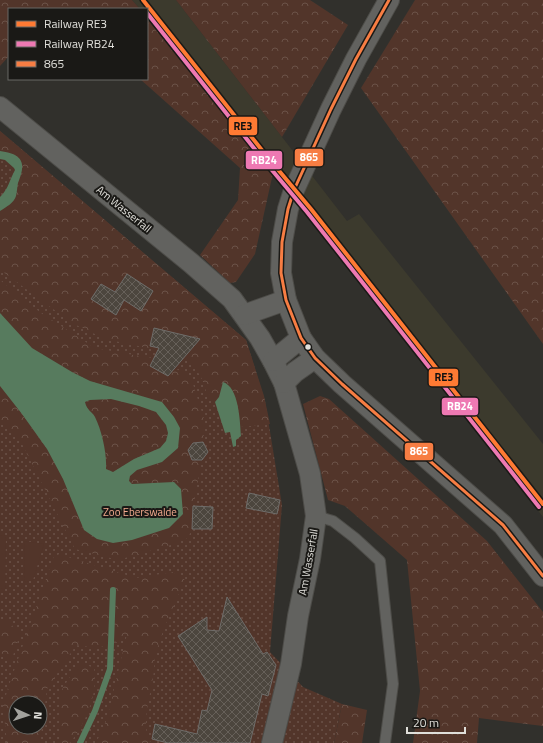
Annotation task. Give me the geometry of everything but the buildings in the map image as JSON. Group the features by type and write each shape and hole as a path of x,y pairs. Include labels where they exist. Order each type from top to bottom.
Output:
{"street":[{"path":"389,0 356,58 294,190 288,209 282,242 281,273 286,300 301,338 315,358 342,384 368,405 503,525 543,576"},
{"name":"Am Wasserfall","path":"0,107 191,263 232,299 273,361 284,383 310,474 316,516 310,559 298,616 291,664 272,743"},
{"path":"244,315 286,300"},
{"path":"273,361 301,338"},
{"path":"284,383 295,372 315,358"}],"lane":[{"path":"316,516 333,521 355,538 380,561 393,684 385,743"}],"shaded area":[{"path":"132,0 176,0 347,221 359,214 543,444 543,517 273,173 148,19 148,8 139,8"},
{"path":"0,151 8,152 18,157 21,161 22,170 14,201 0,211 0,197 7,187 15,170 5,160 0,159"},
{"path":"0,313 32,348 72,372 90,381 162,402 174,417 180,428 178,448 162,462 137,470 130,476 129,481 132,484 174,482 181,489 183,514 169,528 132,540 113,543 97,539 84,530 63,479 47,449 0,386","holes":["111,399 156,412 166,425 168,433 166,441 160,448 134,459 113,472 106,469 105,450 100,429 94,415 87,407 85,402 90,400"]},
{"path":"223,382 232,390 238,405 241,436 236,440 236,446 233,447 230,432 225,433 215,402 219,397"}],"green space":[{"path":"0,0 132,0 139,8 8,8 8,57 0,66"},
{"path":"176,0 310,0 348,25 282,137"},
{"path":"415,0 543,0 543,344 361,88"},
{"path":"148,19 273,173 255,254 236,282 230,283 200,255 238,200 240,168 141,80 148,80"},
{"name":"Zoo Eberswalde","path":"0,131 246,340 265,401 282,505 270,652 303,687 342,704 334,743 0,743"},
{"path":"0,131 246,340 264,396 270,424 240,427 238,406 221,389 219,397 215,402 206,391 202,379 193,364 176,354 105,339 72,323 0,269 0,211 14,198 23,172 6,152 0,151"},
{"path":"0,280 41,313 95,348 154,358 178,370 184,371 192,381 205,422 203,442 193,443 188,450 192,460 202,460 193,506 192,529 188,538 174,544 118,560 75,549 20,440 0,419 0,386 34,430 63,478 84,530 158,483 131,484 129,481 130,476 137,470 162,462 174,417 109,387 90,381 32,348 0,313"},
{"path":"320,396 329,399 487,541 543,612 543,726 479,718 477,743 413,743 420,691 407,560 345,506 328,500 303,404"},
{"path":"111,399 156,412 166,425 168,433 166,441 160,448 134,459 113,472 106,469 107,459 95,416 87,410 85,402 90,400"},
{"path":"0,535 6,536 5,590 0,588"},
{"path":"24,541 44,544 33,580 25,582"},
{"path":"55,553 136,578 173,572 185,580 164,628 155,658 146,727 149,741 156,743 96,743 107,719 127,634 116,643 97,648 76,645 47,689 46,695 8,695 8,735 41,735 40,743 7,743 3,706"},
{"path":"6,619 20,634 11,662 0,652 0,625"},
{"path":"82,663 94,668 94,688 90,708 76,735 70,743 60,743 61,691 73,672"},
{"path":"342,704 367,710 362,743 334,743"}],"waterway":[{"path":"80,743 95,711 110,669 113,590"}],"rail line":[{"name":"RE3","path":"143,0 265,154 311,209 543,504"},
{"name":"RB24","path":"148,14 261,157 307,212 539,507"}],"transit line":[{"name":"865","path":"389,0 356,59 331,109 294,190 288,209 282,242 281,273 286,300 301,338 315,358 342,384 503,525 543,576"}]}
